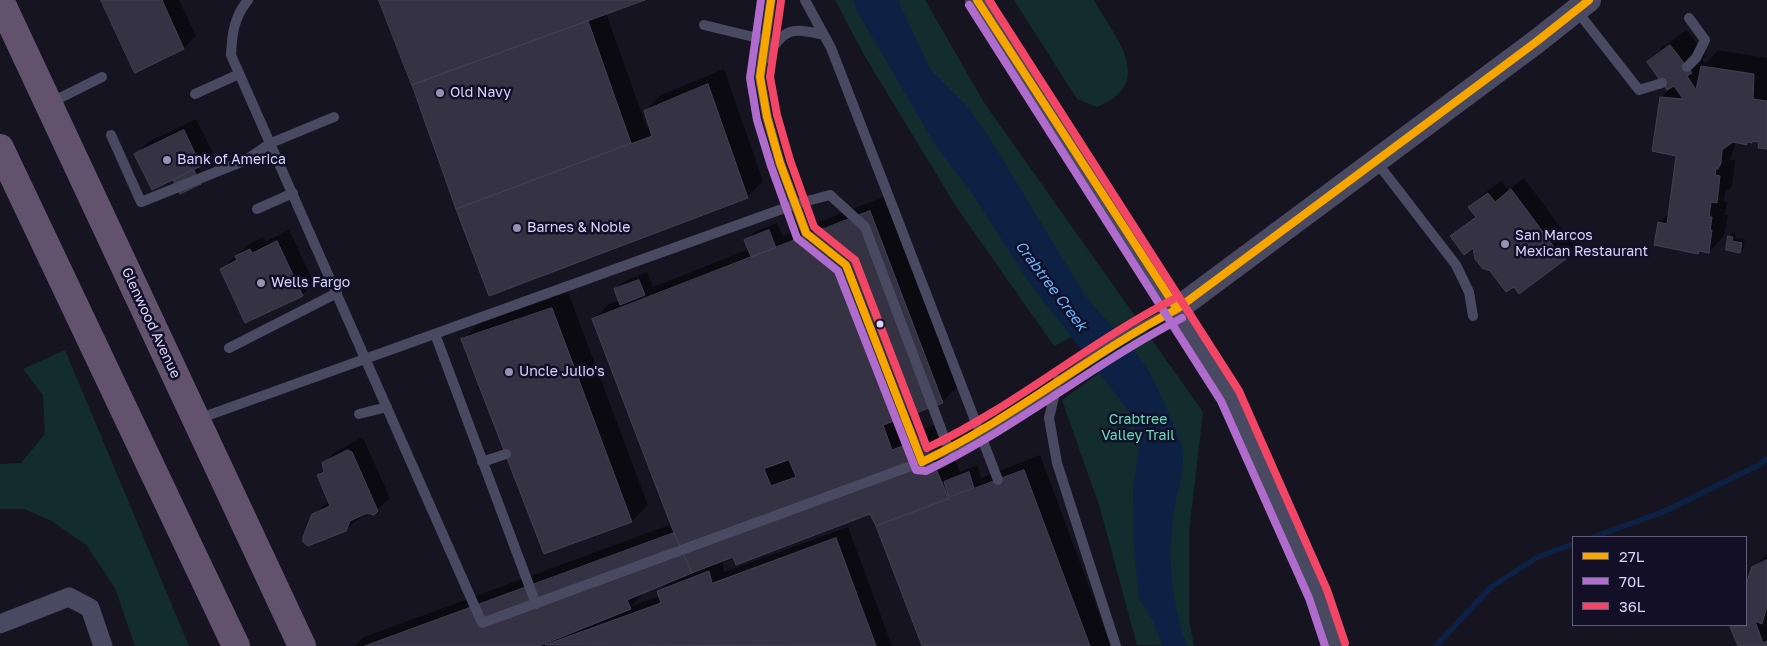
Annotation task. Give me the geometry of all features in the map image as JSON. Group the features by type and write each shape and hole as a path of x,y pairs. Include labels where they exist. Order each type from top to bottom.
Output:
{"highway":[{"name":"Glenwood Avenue","path":"0,0 302,646"},
{"path":"0,148 236,646"}],"street":[{"path":"977,0 1230,396 1318,594 1336,646"},
{"path":"1176,309 1583,6"},
{"path":"0,624 69,597 90,608 104,646"}],"lane":[{"path":"248,0 238,12 232,36 231,55 482,623 922,462"},
{"path":"770,0 760,77 767,117 806,233"},
{"path":"805,0 831,48 998,480"},
{"path":"1583,6 1638,90 1662,83"},
{"path":"1687,66 1696,58 1704,40 1688,18"},
{"path":"704,25 766,40"},
{"path":"762,63 780,37 799,29 824,35"},
{"path":"196,94 240,74"},
{"path":"49,104 102,77"},
{"path":"111,135 141,202 246,160 271,142 334,117"},
{"path":"1375,160 1456,265 1469,292 1473,316"},
{"path":"257,209 293,193"},
{"path":"196,420 796,204 830,195 865,227 949,450"},
{"path":"229,348 337,293"},
{"path":"934,456 949,450 1013,411 1148,322 1176,309"},
{"path":"435,334 536,604"},
{"path":"1058,380 1049,418 1057,464 1116,646"},
{"path":"359,414 387,407"},
{"path":"905,419 914,441"},
{"path":"482,462 506,454"}],"green space":[{"name":"Crabtree Valley Trail","path":"835,0 925,0 985,104 1203,412 1189,532 1189,620 1194,646 1137,645 1100,508 1062,400 1102,371 1080,333 1054,346 957,208 864,55"},
{"path":"1014,0 1094,0 1120,44 1126,58 1128,72 1125,85 1115,97 1097,107 1077,99"},
{"path":"65,350 189,646 135,646 115,588 87,546 52,521 24,509 0,509 0,464 21,463 45,434 43,395 23,369"}],"water":[{"name":"Crabtree Creek","path":"853,0 898,0 930,69 966,105 989,137 1083,292 1140,358 1154,380 1180,441 1183,456 1181,480 1172,528 1171,563 1177,613 1187,646 1163,646 1152,619 1139,598 1134,548 1133,489 1139,449 1131,414 1028,281 973,195 936,146 858,13"}],"building":[{"path":"101,0 162,0 184,49 135,73"},
{"path":"379,0 645,0 412,85"},
{"path":"588,21 631,143 456,209 412,85"},
{"path":"1670,45 1692,73 1687,76 1696,90 1701,66 1754,74 1753,99 1767,101 1767,149 1758,148 1759,142 1752,141 1752,143 1747,142 1747,145 1733,142 1722,150 1721,163 1718,169 1716,169 1715,175 1720,176 1717,203 1711,202 1709,217 1712,217 1710,231 1712,230 1709,253 1699,251 1698,254 1654,245 1658,222 1667,224 1676,156 1652,151 1660,97 1683,99 1674,86 1667,90 1647,62"},
{"path":"708,84 748,198 489,296 456,209 652,136 644,111"},
{"path":"184,130 201,166 152,190 134,154"},
{"path":"194,170 201,184 180,194 173,180"},
{"path":"1511,189 1557,251 1559,249 1566,259 1519,294 1514,287 1506,292 1490,271 1482,268 1475,259 1473,248 1464,255 1450,236 1476,217 1468,207 1488,193 1495,202"},
{"path":"870,211 943,403 883,425 892,450 923,438 949,499 876,526 870,514 736,565 733,557 692,573 672,528 592,319"},
{"path":"769,230 776,248 751,257 744,240"},
{"path":"1728,236 1733,237 1732,241 1742,243 1740,253 1726,250"},
{"path":"277,241 303,296 245,323 220,269 237,260 235,256 250,249 252,253"},
{"path":"639,280 645,295 620,305 614,289"},
{"path":"552,308 632,522 544,554 461,339"},
{"path":"348,450 352,452 378,511 374,515 367,513 350,521 346,531 308,546 303,542 303,537 312,514 330,506 317,475 324,472 322,463"},
{"path":"789,460 796,477 771,486 764,469"},
{"path":"1024,470 1090,646 922,646 876,526"},
{"path":"969,472 974,488 949,497 944,482"},
{"path":"674,533 692,573 627,600 631,609 539,646 365,646"},
{"path":"836,538 876,646 545,645 661,603 657,591 709,571 712,583"},
{"path":"1767,560 1767,606 1762,624 1755,621 1763,643 1767,641 1767,646 1738,646 1730,627 1747,626 1747,581 1752,567"}],"waterway":[{"path":"1116,437 1137,419"},
{"path":"1596,536 1663,512 1757,466 1767,459"},
{"path":"1436,646 1491,587 1538,557 1572,544"}],"transit line":[{"name":"70L","path":"761,0 750,78 757,120 771,166 797,238 838,271 916,470 926,471 959,454 1023,416 1117,355 1182,318"},
{"name":"27L","path":"771,0 760,77 767,117 780,163 806,233 846,265 922,462 1019,407 1113,346 1177,309 1536,42 1589,0"},
{"name":"27L","path":"977,0 1177,309"},
{"name":"36L","path":"989,0 1239,391 1327,590 1345,643"},
{"name":"36L","path":"781,1 770,77 777,115 790,160 814,227 855,260 927,448 990,414 1110,336 1172,300"},
{"name":"70L","path":"969,5 1221,401 1309,598 1325,646"}],"place":[{"name":"Old Navy","path":"440,93"},
{"name":"Bank of America","path":"167,160"},
{"name":"Barnes & Noble","path":"517,228"},
{"name":"San Marcos Mexican Restaurant","path":"1505,244"},
{"name":"Wells Fargo","path":"261,283"},
{"name":"Uncle Julio's","path":"509,372"}]}
